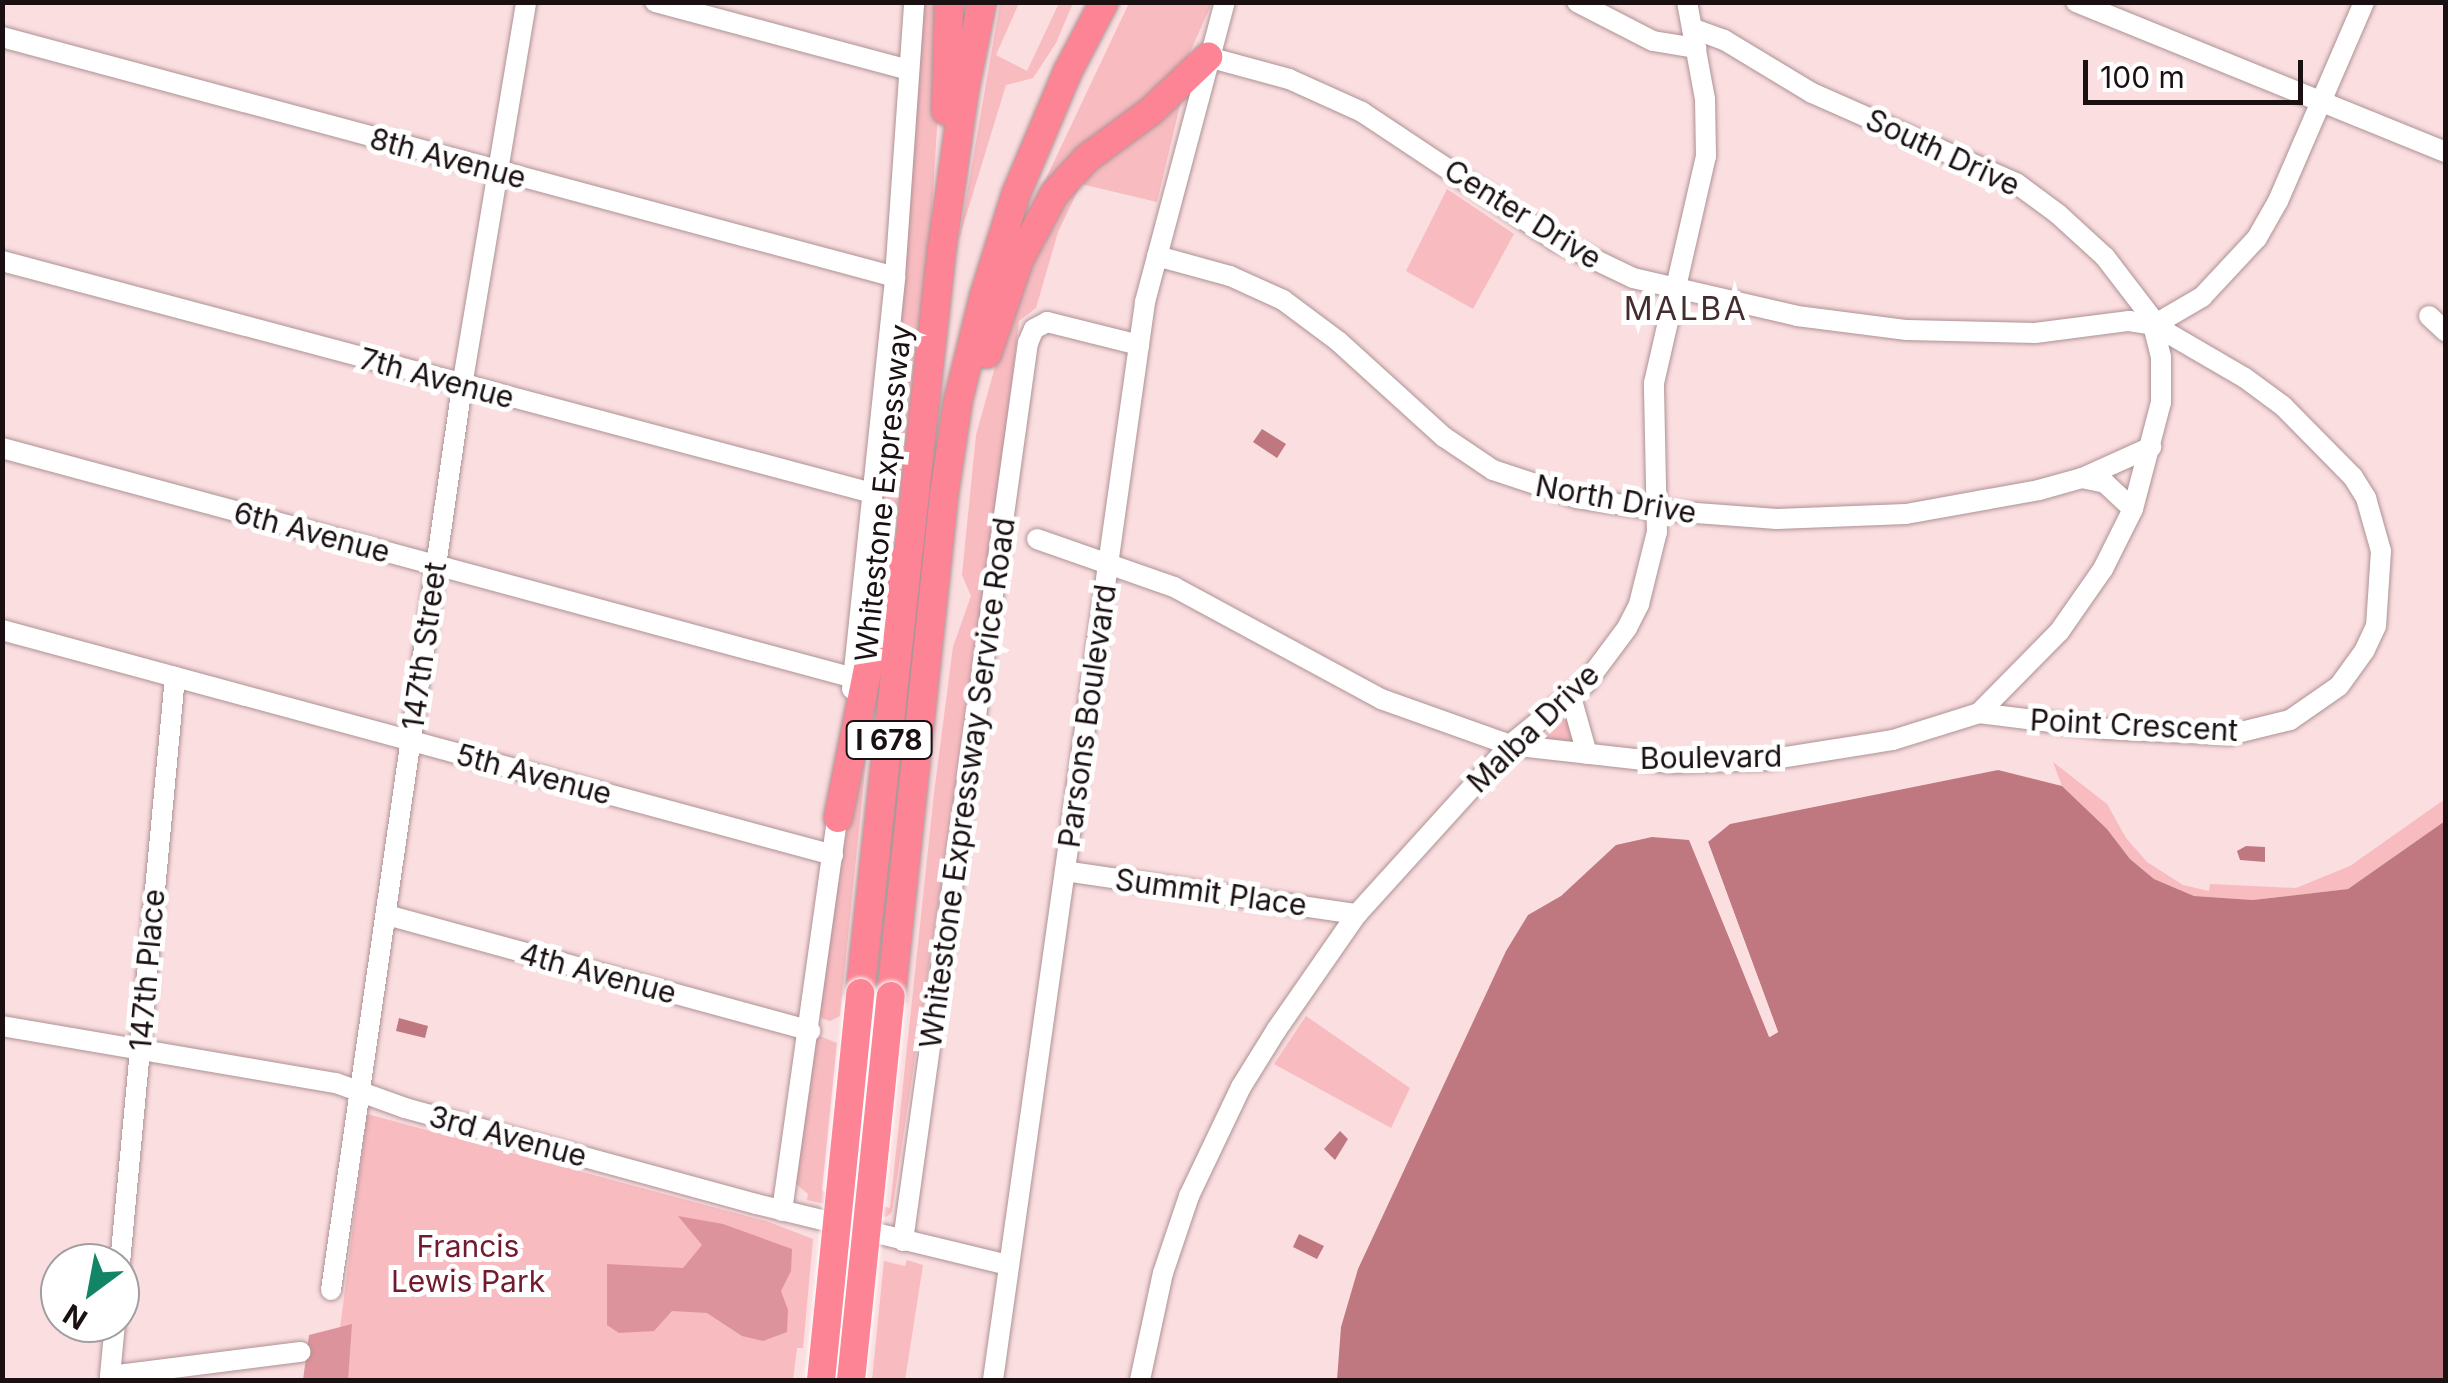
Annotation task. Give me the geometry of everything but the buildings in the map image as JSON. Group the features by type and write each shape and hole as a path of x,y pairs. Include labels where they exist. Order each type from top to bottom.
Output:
{"highway":[{"path":"942,248 949,2"},
{"path":"964,87 974,2"},
{"name":"Whitestone Expressway","path":"821,1380 942,248 964,87 982,2"},
{"path":"999,246 1028,141 1081,2"},
{"name":"Whitestone Expressway","path":"851,1380 935,575 958,401 999,246 1046,120 1104,2"},
{"path":"935,575 987,352 1035,224 1082,162 1151,111 1208,56"},
{"path":"838,818 877,626 916,487"}],"street":[{"name":"147th Street","path":"332,1290 462,386 526,2"},
{"path":"655,2 908,70"},
{"path":"782,1211 810,1031 854,678 895,277 914,2"},
{"path":"1208,56 1225,2"},
{"name":"South Drive","path":"1577,2 1653,41 1695,38 1734,46 1812,93 2016,184 2058,214 2114,266 2154,325"},
{"name":"Malba Drive","path":"1140,1380 1168,1253 1204,1158 1276,1028 1357,914 1510,746 1571,697 1627,628 1639,604 1654,553 1652,412 1673,288 1706,156 1705,99 1687,2"},
{"path":"2076,2 2446,152"},
{"path":"2154,325 2202,297 2256,238 2278,201 2364,2"},
{"name":"8th Avenue","path":"2,37 895,277"},
{"name":"Parsons Boulevard","path":"992,1380 1139,345 1157,256 1208,56"},
{"name":"Center Drive","path":"1208,56 1288,80 1348,105 1405,138 1568,248 1616,272 1796,316 1907,330 2035,332 2120,322 2154,325"},
{"name":"North Drive","path":"1157,256 1230,276 1293,306 1338,341 1444,437 1493,470 1577,498 1656,510 1777,519 1906,514 1998,500 2082,478 2151,447"},
{"name":"7th Avenue","path":"2,261 872,493"},
{"path":"2429,316 2446,332"},
{"name":"Whitestone Expressway Service Road","path":"903,1242 1027,348 1037,326 1052,323 1139,345"},
{"name":"Boulevard","path":"1037,539 1110,562 1189,594 1403,709 1510,746 1670,764 1768,760 1893,740 1979,713 2059,632 2103,569 2133,508 2151,447 2162,382 2154,325"},
{"name":"Point Crescent","path":"1979,713 2149,732 2229,735 2260,731 2290,720 2322,701 2365,650 2380,598 2381,551 2374,517 2360,488 2310,431 2270,396 2154,325"},
{"name":"6th Avenue","path":"2,448 854,678"},
{"path":"2082,478 2105,483 2133,508"},
{"name":"5th Avenue","path":"2,630 833,855"},
{"name":"147th Place","path":"122,1243 175,677"},
{"path":"1571,697 1587,754"},
{"name":"Summit Place","path":"1064,871 1357,914"},
{"name":"4th Avenue","path":"387,915 810,1031"},
{"name":"3rd Avenue","path":"2,1026 336,1083 782,1211 1009,1265"},
{"path":"113,1343 110,1376 300,1352"}],"green space":[{"path":"923,3 941,3 941,61 931,226 909,438 891,553 879,543"},
{"path":"1000,3 1019,3 996,55 1027,71 1059,3 1073,3 1056,43 1033,78 1006,85 959,239"},
{"path":"1129,3 1212,3 1187,59 1173,78 1094,136 1042,187"},
{"path":"1182,97 1157,202 1081,184 1058,232 1036,308 1019,321 998,502 892,1212 886,1217 807,1200 808,1194 795,1183 817,1035 837,1043 822,1191 890,1208 953,647 971,596 962,575 976,435 1015,295 1039,238 1088,168"},
{"path":"1447,189 1514,234 1473,309 1406,271"},
{"path":"1560,719 1568,720 1576,742 1570,746 1538,741"},
{"path":"870,721 840,1016 830,1021 821,1018 818,1008 862,736"},
{"path":"2053,762 2107,804 2126,838 2147,862 2183,885 2209,891 2210,884 2296,888 2350,866 2445,799 2445,821 2348,889 2253,900 2194,896 2154,879 2130,859 2107,829 2062,786"},
{"path":"1306,1016 1410,1088 1391,1128 1274,1064"},
{"name":"Francis Lewis Park","path":"367,1114 769,1222 813,1239 803,1348 797,1348 793,1380 339,1380 337,1353"},
{"path":"907,1260 923,1265 905,1380 872,1380 884,1261 905,1266"}],"shaded area":[{"path":"1262,429 1286,444 1277,458 1253,442"},
{"path":"1998,770 2062,786 2154,879 2194,896 2253,900 2348,889 2445,821 2445,1380 1337,1380 1341,1327 1358,1269 1506,951 1528,915 1561,896 1616,845 1652,837 1689,840 1770,1037 1778,1032 1708,842 1730,824"},
{"path":"2246,846 2265,847 2265,862 2240,860 2237,851"},
{"path":"399,1018 428,1026 425,1038 396,1031"},
{"path":"1340,1131 1348,1139 1335,1160 1324,1149"},
{"path":"678,1216 723,1224 792,1249 791,1271 781,1291 788,1310 787,1332 763,1341 742,1336 707,1313 672,1311 654,1331 619,1333 607,1325 607,1264 683,1268 702,1245"},
{"path":"1299,1234 1324,1246 1317,1259 1293,1247"},
{"path":"352,1324 348,1380 303,1380 309,1335"}],"pier":[{"path":"1688,835 1693,839 1772,1030 1703,840 1708,842 1778,1032 1769,1037"}],"district":[{"name":"MALBA","path":"1686,309"}]}
